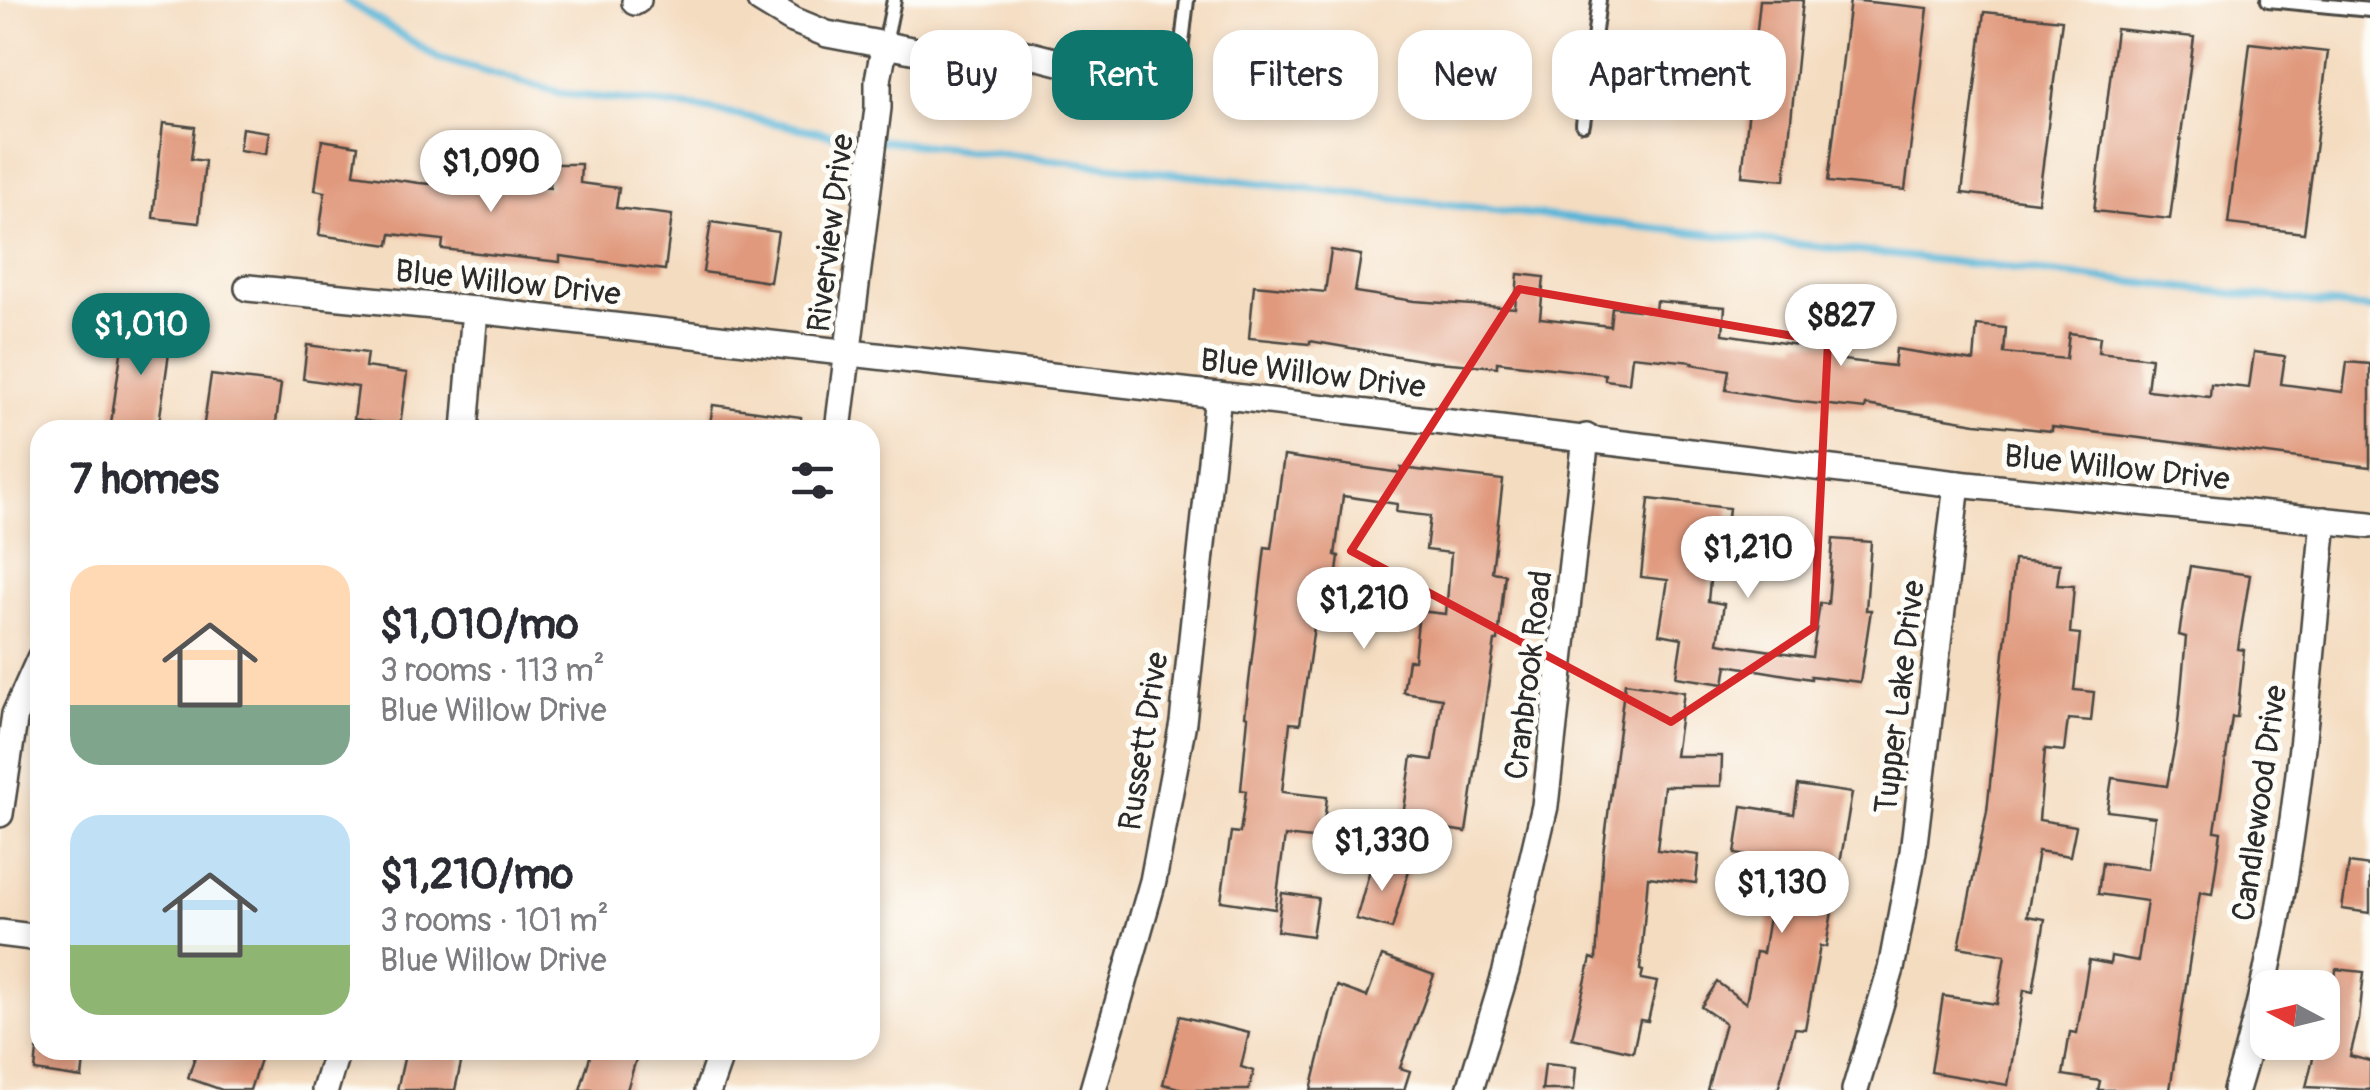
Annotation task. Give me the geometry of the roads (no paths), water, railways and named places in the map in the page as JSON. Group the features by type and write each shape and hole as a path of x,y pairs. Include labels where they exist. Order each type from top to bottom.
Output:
{"street":[{"path":"760,0 827,34 943,56 982,57 1019,52 1052,61"},
{"name":"Riverview Drive","path":"839,420 885,44"},
{"name":"Blue Willow Drive","path":"248,288 475,310 1586,437 1957,484 2370,526"},
{"path":"466,420 475,310"},
{"name":"Russett Drive","path":"1093,1090 1153,882 1183,722 1218,395"},
{"name":"Cranbrook Road","path":"1470,1090 1506,971 1545,806 1586,437"},
{"name":"Tupper Lake Drive","path":"1856,1090 1891,969 1912,852 1957,484"},
{"name":"Candlewood Drive","path":"2236,1090 2281,909 2306,714 2324,520"},
{"path":"0,814 15,714 30,680"},
{"path":"0,933 30,937"},
{"path":"325,1090 335,1060"},
{"path":"708,1090 718,1060"}],"lane":[{"path":"885,44 894,0"},
{"path":"1184,30 1188,0"},
{"path":"1583,124 1600,0"},
{"path":"2268,0 2362,6"}],"waterway":[{"path":"346,0 438,58 565,94 702,108 833,135 2370,309"}]}
